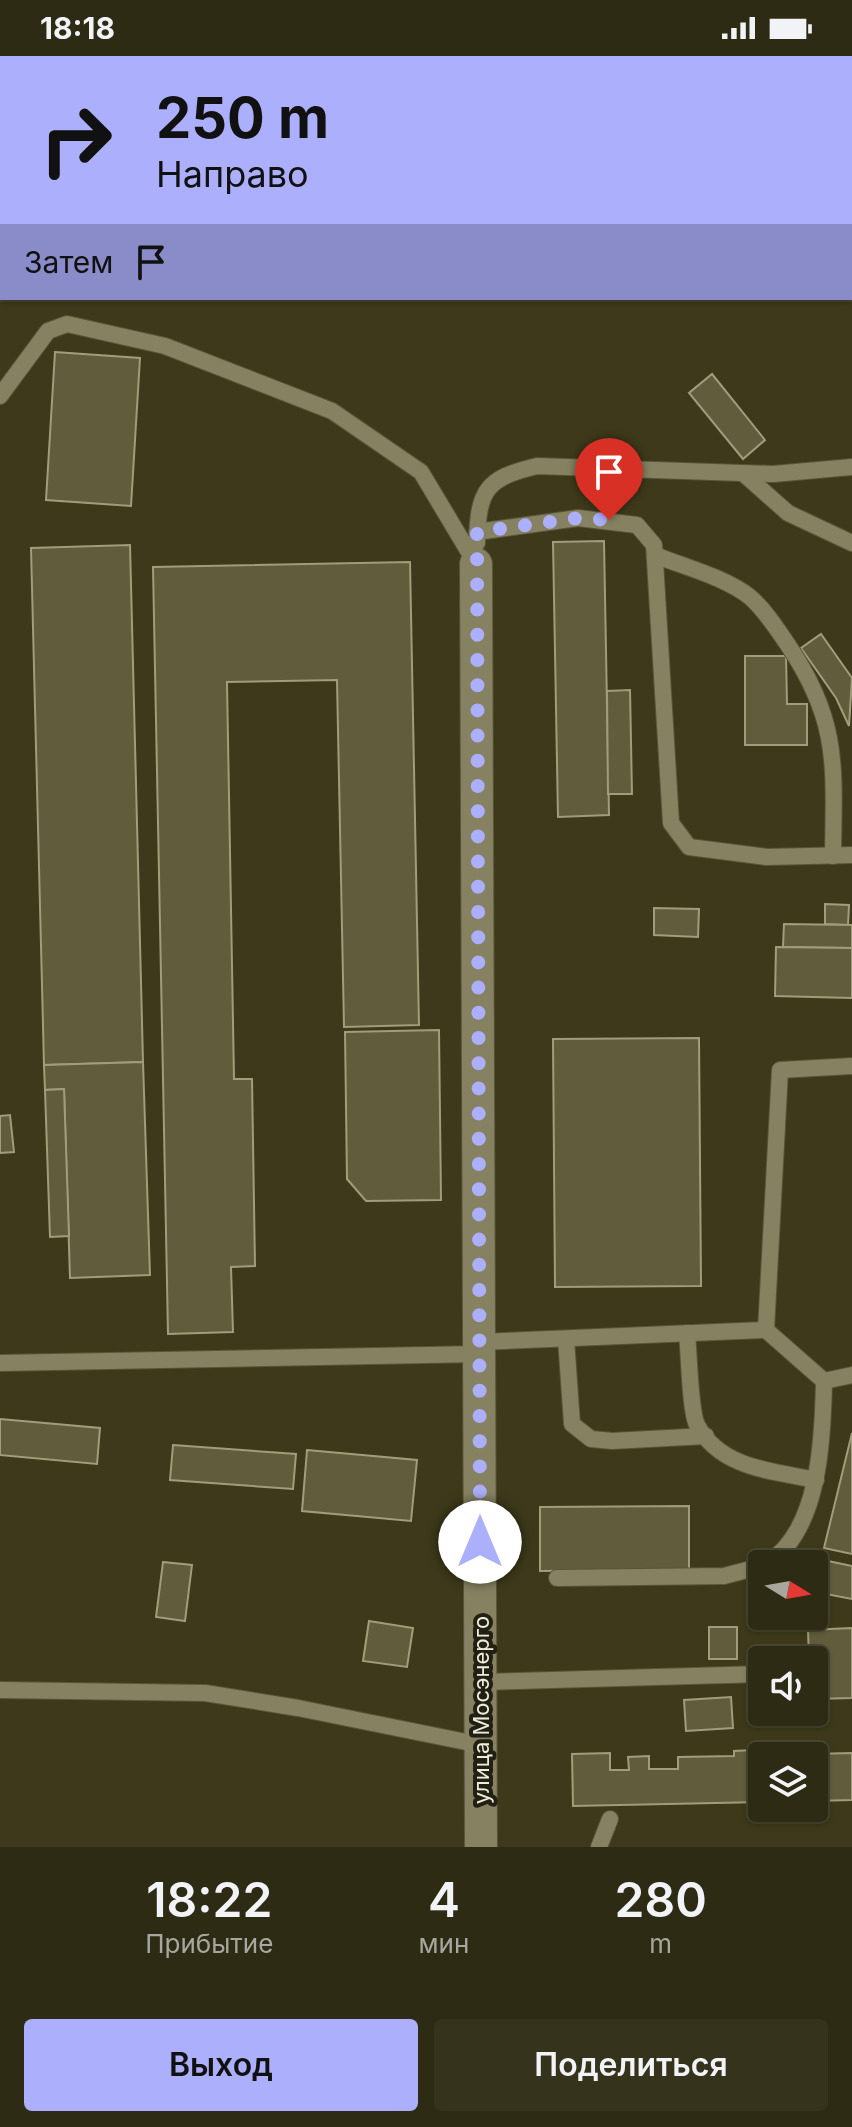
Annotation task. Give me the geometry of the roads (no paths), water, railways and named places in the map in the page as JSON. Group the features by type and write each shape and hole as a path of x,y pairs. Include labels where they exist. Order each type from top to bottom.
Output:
{"street":[{"name":"улица Мосэнерго","path":"476,564 481,1847"}],"lane":[{"path":"0,396 48,331 67,324 165,346 332,411 421,472 476,564"},
{"path":"476,564 477,510 490,486 504,474 537,466 744,474 852,467"},
{"path":"744,474 788,513 852,543"},
{"path":"477,532 578,518 637,525 654,545 671,823 689,847 767,857 852,855"},
{"path":"655,555 749,597 772,622 811,679 828,723 834,762 833,856"},
{"path":"766,1330 780,1070 852,1066"},
{"path":"0,1363 480,1348 566,1339 766,1330 824,1381 823,1444 816,1480 797,1530 784,1550"},
{"path":"687,1333 696,1423 716,1448 739,1464 816,1480"},
{"path":"566,1339 572,1424 591,1439 706,1436"},
{"path":"824,1381 852,1375"},
{"path":"557,1578 724,1576 748,1569"},
{"path":"480,1682 748,1674"},
{"path":"0,1690 205,1693 298,1708 481,1745"},
{"path":"599,1847 610,1819"}]}
